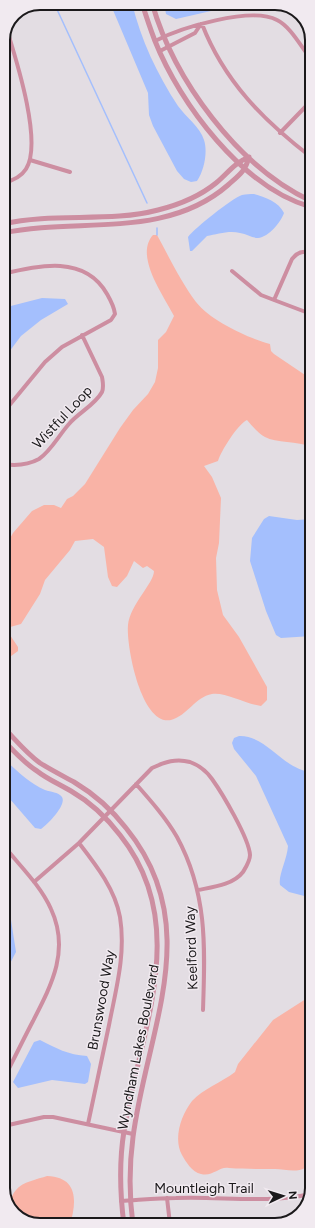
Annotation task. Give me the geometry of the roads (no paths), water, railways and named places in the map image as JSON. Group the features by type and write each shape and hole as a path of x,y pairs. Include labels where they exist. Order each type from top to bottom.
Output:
{"street":[{"path":"144,10 155,41 180,89 204,123 246,169 273,190 305,206"},
{"path":"155,10 168,46 187,81 201,103 229,138 249,157 281,182 305,197"},
{"path":"155,41 164,36 202,24 249,15 264,15 284,25 305,51"},
{"path":"160,51 195,33 202,24"},
{"path":"202,24 209,42 234,83 253,106 280,134 305,153"},
{"path":"10,39 20,70 32,149 30,160 21,175 10,180"},
{"path":"280,134 305,107"},
{"path":"10,223 49,218 126,214 158,210 189,199 216,183 238,162 249,157"},
{"path":"10,232 40,227 134,223 165,217 188,210 221,191 246,169 249,157"},
{"path":"30,160 70,172"},
{"path":"274,300 292,259 297,253 305,251"},
{"path":"10,272 31,267 59,265 79,269 92,276 102,285 114,307 116,314 111,320 62,347 45,362 10,404"},
{"path":"232,271 261,294 305,312"},
{"name":"Wistful Loop","path":"10,465 14,466 40,458 69,423 96,401 102,392 104,384 102,377 82,335"},
{"name":"Wyndham Lakes Boulevard","path":"10,734 39,762 87,791 111,810 135,840 152,870 159,889 167,928 168,951 165,984 133,1134 130,1167 130,1200 132,1218"},
{"name":"Wyndham Lakes Boulevard","path":"10,746 35,770 82,798 104,817 128,845 143,873 150,892 158,928 159,950 156,978 124,1132 121,1166 121,1201 123,1218"},
{"path":"34,882 79,843 152,768 164,762 178,760 191,763 203,770 212,778 234,815 248,846 250,855 248,864 242,873 225,884 198,890"},
{"name":"Keelford Way","path":"136,784 163,816 177,837 198,890 203,918 205,953 202,1010"},
{"name":"Brunswood Way","path":"79,843 98,867 110,888 120,916 122,941 119,974 88,1124"},
{"path":"10,853 34,882 47,902 55,918 60,942 59,963 52,985 10,1066"},
{"path":"10,1125 44,1116 133,1134"},
{"name":"Mountleigh Trail","path":"121,1201 167,1198 283,1199 304,1195"},
{"path":"167,1198 169,1218"}],"water":[{"path":"113,10 134,10 150,56 163,82 178,106 202,135 206,150 205,161 202,172 197,181 191,182 184,179 177,171 153,126 149,115 148,93"},
{"path":"165,10 212,10 176,19 166,14"},
{"path":"254,194 267,198 275,203 284,213 280,221 270,232 258,238 236,232 207,236 192,251 190,251 188,237 198,227 237,198 244,195"},
{"path":"42,298 65,299 68,304 41,320 21,336 10,351 10,306"},
{"path":"269,516 297,520 305,519 305,636 281,638 276,635 266,611 250,561 252,538 264,519"},
{"path":"239,736 249,737 258,741 292,765 305,771 305,896 289,892 280,885 280,877 288,846 256,776 234,749 232,743 234,738"},
{"path":"10,764 34,784 62,797 62,805 52,819 41,829 35,828 10,799"},
{"path":"10,919 11,920 16,952 10,964"},
{"path":"40,1040 68,1053 87,1056 91,1064 88,1082 85,1084 52,1080 18,1088 13,1082 34,1042"}],"waterway":[{"path":"57,10 147,203"},
{"path":"157,228 157,235"}]}
